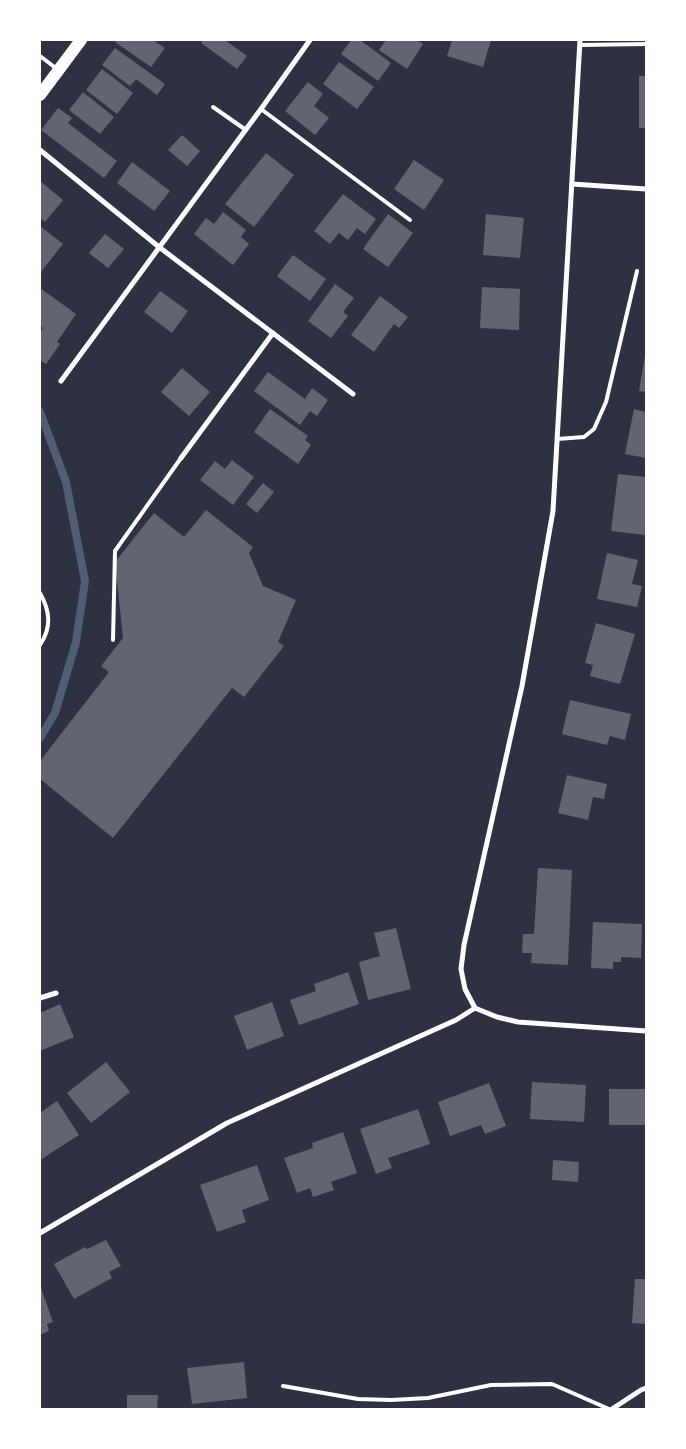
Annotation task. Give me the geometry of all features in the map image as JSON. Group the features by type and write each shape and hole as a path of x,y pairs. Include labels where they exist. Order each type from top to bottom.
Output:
{"main road":[{"path":"40,95 81,40"}],"street":[{"path":"61,381 310,40"},
{"path":"580,42 553,511 522,686 464,945 462,969 464,990 475,1008 497,1017 518,1022 646,1031"},
{"path":"40,150 159,247 353,394"},
{"path":"572,184 646,189"},
{"path":"181,458 273,333"},
{"path":"40,998 56,992"},
{"path":"40,1233 227,1122 456,1020 475,1008"},
{"path":"610,1409 646,1388"}],"lane":[{"path":"580,42 646,44"},
{"path":"40,56 59,70"},
{"path":"213,107 246,130"},
{"path":"261,109 410,220"},
{"path":"557,439 584,437 594,429 606,402 637,270"},
{"path":"113,640 116,551 181,458"},
{"path":"40,593 48,606 49,621 40,645"},
{"path":"284,1386 358,1399 391,1400 428,1398 491,1385 552,1384 610,1409"}],"building":[{"path":"117,40 153,40 165,48 151,67 115,42"},
{"path":"203,40 225,40 247,56 237,69 201,43"},
{"path":"351,40 360,40 391,63 378,81 341,54"},
{"path":"386,40 417,40 423,44 407,69 379,50"},
{"path":"452,40 491,40 483,67 447,56"},
{"path":"115,48 165,84 157,95 136,79 130,86 102,65"},
{"path":"339,62 374,87 357,109 323,84"},
{"path":"102,69 133,93 117,114 86,90"},
{"path":"639,76 646,76 646,128 639,128"},
{"path":"308,82 323,94 314,106 329,118 315,135 285,111"},
{"path":"83,92 114,117 100,134 69,110"},
{"path":"58,108 72,118 68,123 117,161 104,178 41,130"},
{"path":"182,135 200,151 187,166 168,150"},
{"path":"266,153 294,175 254,227 225,204"},
{"path":"414,160 444,180 424,210 394,189"},
{"path":"132,162 170,191 154,211 117,183"},
{"path":"40,181 63,200 45,222 40,218"},
{"path":"343,194 376,219 365,234 357,228 348,240 339,233 330,244 314,231"},
{"path":"223,212 246,230 241,237 249,244 233,265 194,234 206,218 214,224"},
{"path":"388,214 413,233 388,267 363,249"},
{"path":"486,214 524,218 520,258 483,255"},
{"path":"40,226 63,244 40,273"},
{"path":"105,234 124,249 108,268 89,253"},
{"path":"293,255 326,279 310,301 277,276"},
{"path":"335,284 354,298 343,312 348,316 331,338 308,321"},
{"path":"482,287 520,289 519,330 480,328"},
{"path":"40,288 76,314 57,342 60,344 46,364 40,360 40,332 43,328 40,326"},
{"path":"160,291 188,311 172,333 144,312"},
{"path":"380,296 408,317 399,328 394,324 374,352 351,335"},
{"path":"646,355 646,392 639,391"},
{"path":"182,368 210,392 189,416 161,392"},
{"path":"268,372 305,399 312,388 328,400 317,416 310,411 300,425 254,391"},
{"path":"270,409 308,436 305,440 311,445 298,464 254,432"},
{"path":"634,409 646,412 646,458 625,454"},
{"path":"232,460 254,477 233,505 200,480 215,461 225,469"},
{"path":"618,474 646,477 645,535 611,531"},
{"path":"263,483 274,492 257,513 246,504"},
{"path":"206,510 253,547 249,553 263,586 296,600 278,642 284,646 244,697 232,688 113,838 40,779 40,761 109,672 101,666 123,638 115,562 154,513 184,537"},
{"path":"607,553 638,560 632,584 642,586 637,607 597,599"},
{"path":"596,623 635,634 620,684 590,676 593,665 585,663"},
{"path":"570,700 631,714 625,740 610,736 607,745 562,734"},
{"path":"567,775 607,784 604,799 593,797 588,820 558,813"},
{"path":"538,868 572,870 568,965 531,963 532,953 522,953 523,934 534,934"},
{"path":"593,922 642,924 641,958 621,957 621,962 613,962 613,969 591,968"},
{"path":"396,928 411,989 368,1000 359,962 380,956 374,933"},
{"path":"348,972 359,1004 299,1025 290,1000 316,991 314,984"},
{"path":"272,1002 284,1036 247,1050 234,1016"},
{"path":"60,1004 74,1037 40,1051 40,1013"},
{"path":"106,1062 130,1092 91,1123 67,1093"},
{"path":"532,1082 586,1085 584,1122 530,1119"},
{"path":"489,1083 506,1126 485,1134 481,1125 450,1136 438,1102"},
{"path":"609,1089 646,1089 646,1125 609,1125"},
{"path":"57,1101 79,1135 40,1160 40,1113"},
{"path":"418,1109 430,1144 388,1158 392,1168 376,1174 360,1129"},
{"path":"343,1132 357,1173 331,1182 334,1190 313,1197 310,1188 297,1193 284,1158 313,1148 312,1143"},
{"path":"553,1160 579,1162 578,1182 552,1180"},
{"path":"257,1165 269,1200 242,1210 246,1222 217,1232 200,1185"},
{"path":"106,1240 121,1266 109,1272 112,1278 74,1299 54,1264 85,1247 87,1249"},
{"path":"635,1279 646,1279 646,1324 632,1323"},
{"path":"40,1285 53,1322 47,1324 49,1331 40,1335"},
{"path":"244,1362 247,1398 192,1404 187,1368"},
{"path":"127,1395 158,1395 157,1409 127,1409"}],"waterway":[{"path":"40,412 66,482 85,581 76,642 55,713 40,738"}]}
